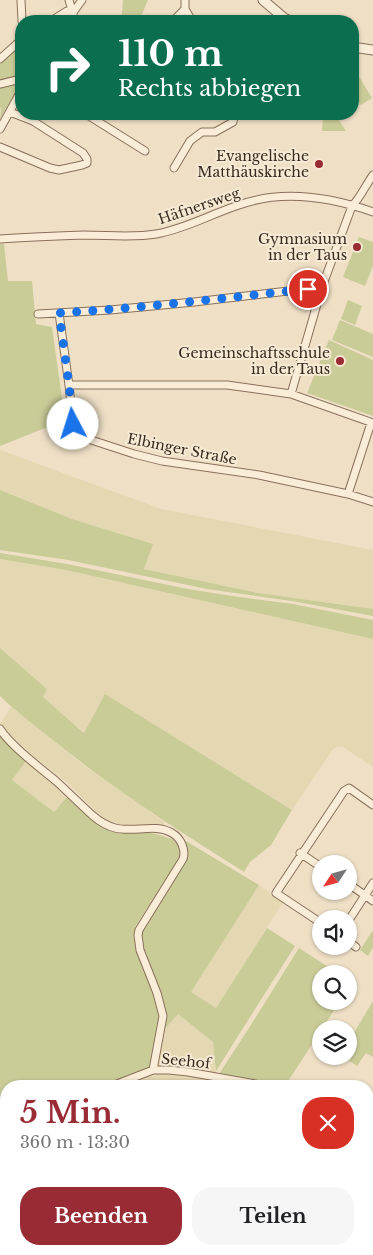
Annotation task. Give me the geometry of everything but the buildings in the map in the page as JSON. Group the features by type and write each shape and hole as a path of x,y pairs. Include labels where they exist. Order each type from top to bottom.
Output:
{"street":[{"path":"21,0 22,15"},
{"path":"69,0 72,14"},
{"path":"72,14 82,0"},
{"path":"178,15 184,9 185,0"},
{"path":"264,0 281,15"},
{"path":"184,9 188,15"},
{"path":"61,15 68,11 72,14"},
{"path":"0,58 15,45"},
{"path":"359,48 373,50"},
{"path":"0,84 15,80"},
{"path":"0,129 15,102"},
{"path":"10,112 15,114"},
{"path":"0,147 59,170 87,163 83,153 30,120"},
{"path":"96,120 145,151"},
{"path":"174,168 190,141 202,132 215,132 233,122 233,120"},
{"path":"291,394 322,287 352,206 373,175"},
{"name":"Häfnersweg","path":"0,239 155,234 181,228 240,204 256,199 273,197 314,197 340,202 373,212"},
{"path":"38,314 110,310 322,287"},
{"name":"Elbinger Straße","path":"59,313 73,424 76,433 82,437 162,461 259,475 348,494 373,502"},
{"path":"69,385 226,385 291,394 372,423 348,494"},
{"path":"0,729 10,742 93,816 113,828 125,830 161,829 172,833 183,846 185,853 183,859 138,930 140,950 157,993 163,1016 152,1070"},
{"path":"312,917 276,893 345,790 348,788 373,805"},
{"path":"301,854 312,861"},
{"path":"355,910 373,883"},
{"path":"358,890 373,900"},
{"name":"Seehof","path":"127,1080 152,1070 181,1071 235,1080"}],"shaded area":[{"path":"0,450 161,509 373,550 373,609 258,593 144,569 152,544 72,519 0,490"},
{"path":"0,559 66,570 373,639 373,767 343,747 333,749 292,810 106,695 85,733 42,697 47,689 0,648"},
{"path":"11,707 83,765 165,822 163,825 125,827 108,821 95,811 69,784 11,738 0,724"},
{"path":"27,760 68,796 54,813 12,780"},
{"path":"259,885 283,902 216,1008 190,992"},
{"path":"177,1013 213,1042 216,1071 214,1079 219,1080 137,1080 157,1074 157,1061 163,1031"}],"green space":[{"path":"123,0 148,0 142,15 122,14"},
{"path":"15,50 15,93 0,119 1,108 0,62"},
{"path":"359,77 372,98 361,105 359,103"},
{"path":"323,120 339,120 346,131 322,131"},
{"path":"359,237 373,242 373,266 365,286 343,277"},
{"path":"0,244 4,244 8,281 32,281 36,324 52,327 65,420 0,446"},
{"path":"348,300 362,306 355,325 341,319"},
{"path":"340,320 373,334 373,357 332,340"},
{"path":"329,340 373,360 373,416 307,393"},
{"path":"0,490 72,519 153,544 144,569 258,593 373,609 373,616 292,601 207,589 68,560 0,550"},
{"path":"0,553 67,564 188,589 293,604 373,620 373,639 66,570 0,559"},
{"path":"0,648 47,689 43,697 84,733 105,694 292,810 271,845 250,862 244,872 171,826 101,777 27,720 0,696"},
{"path":"0,733 27,760 12,780 54,812 68,796 90,819 105,829 119,832 157,834 169,838 177,841 181,856 135,927 135,941 157,1002 160,1020 150,1068 116,1080 0,1080"},
{"path":"181,838 259,885 191,992 216,1008 267,928 295,946 216,1071 213,1042 178,1014 163,1031 165,1023 164,1010 142,949 141,930 188,855 186,846"},
{"path":"373,930 373,948 368,956 360,950"},
{"path":"299,948 325,965 312,965 312,1010 334,1010 328,1020 312,1020 312,1044 289,1080 252,1080 219,1074"},
{"path":"373,1001 373,1057 366,1053 357,1066 356,1065 357,1028"}],"place":[{"name":"Evangelische Matthäuskirche","path":"319,164"},
{"name":"Gymnasium in der Taus","path":"357,247"},
{"name":"Gemeinschaftsschule in der Taus","path":"340,361"}],"route":[{"path":"73,424 59,313 194,302 308,289"}]}
